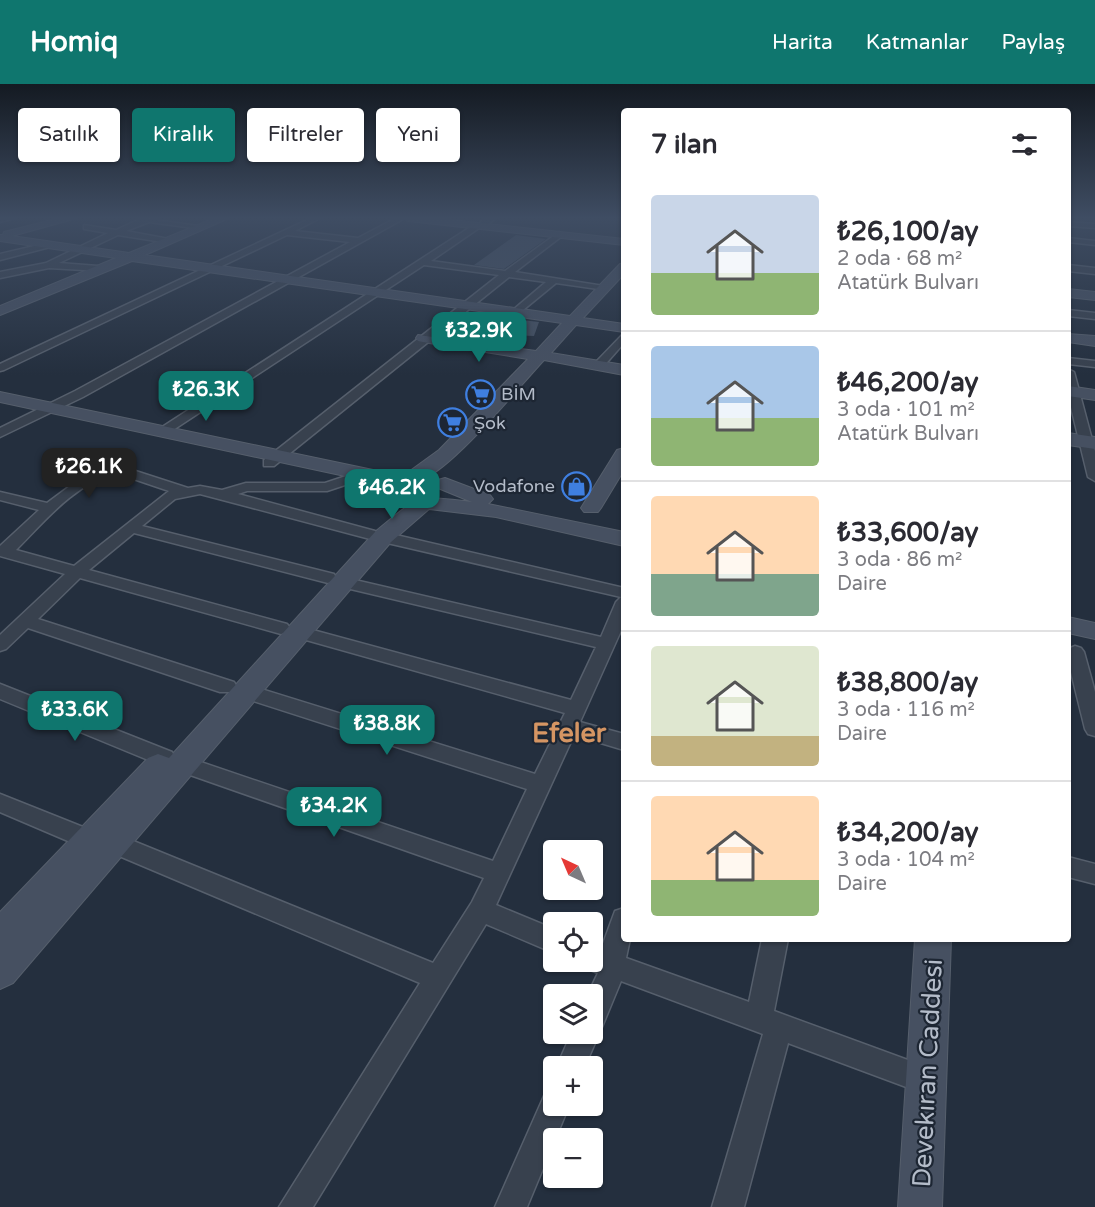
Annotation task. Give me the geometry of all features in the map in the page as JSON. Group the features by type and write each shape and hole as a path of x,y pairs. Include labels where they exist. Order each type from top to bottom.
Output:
{"main road":[{"path":"0,310 95,270"},
{"path":"227,270 621,328"},
{"path":"578,321 621,270"},
{"path":"0,972 102,841 236,689 376,536 446,492 444,482 456,456 545,356 621,278"},
{"path":"1071,291 1095,294"},
{"path":"423,338 621,370"},
{"path":"1071,338 1095,341"},
{"path":"376,536 392,508 394,484 413,476 446,454 545,356"},
{"path":"1071,391 1095,395"},
{"path":"0,397 42,410 274,459 373,476 431,476 488,500 561,517 592,516 621,530"},
{"path":"0,405 162,431 346,480 405,504 486,509 621,538"},
{"path":"1071,440 1091,443"},
{"path":"592,516 621,460"},
{"path":"1071,626 1095,630"},
{"path":"0,937 102,841"},
{"name":"Devekıran Caddesi","path":"920,1207 933,942"}],"street":[{"path":"1,275 24,270"},
{"path":"0,368 204,270"},
{"path":"0,433 42,410 79,394 306,270"},
{"path":"162,431 409,270"},
{"path":"485,270 605,287"},
{"path":"274,459 508,270"},
{"path":"517,312 554,280"},
{"path":"1071,313 1095,316"},
{"path":"598,366 621,339"},
{"path":"1071,361 1095,364"},
{"path":"1071,393 1091,443 1095,477"},
{"path":"2,552 50,508 85,482 109,470 117,469 183,491"},
{"path":"222,494 246,487 327,487 346,480"},
{"path":"0,645 77,572 171,495 183,491 200,490 222,494 376,536 621,591"},
{"path":"0,496 50,508"},
{"path":"132,528 335,580 607,644"},
{"path":"2,552 289,630 572,718 621,741"},
{"path":"295,1207 481,910 607,644 621,609"},
{"path":"25,621 541,785"},
{"path":"1079,642 1095,729"},
{"path":"0,691 174,761 499,873"},
{"path":"0,803 102,841 439,978"},
{"path":"1071,868 1095,874"},
{"path":"481,910 543,936"},
{"path":"621,928 613,951 603,963 926,1080"},
{"path":"728,1207 769,1022 775,942"},
{"path":"511,1207 550,1116"}],"green space":[{"path":"420,479 432,481 439,487 436,495 417,501 407,500 399,495 402,484"}],"building":[{"path":"494,318 539,322 534,336 487,334"}],"place":[{"name":"BİM","path":"480,394"},
{"name":"Şok","path":"453,423"},
{"name":"Vodafone","path":"576,486"}],"district":[{"name":"Efeler","path":"569,733"}]}
